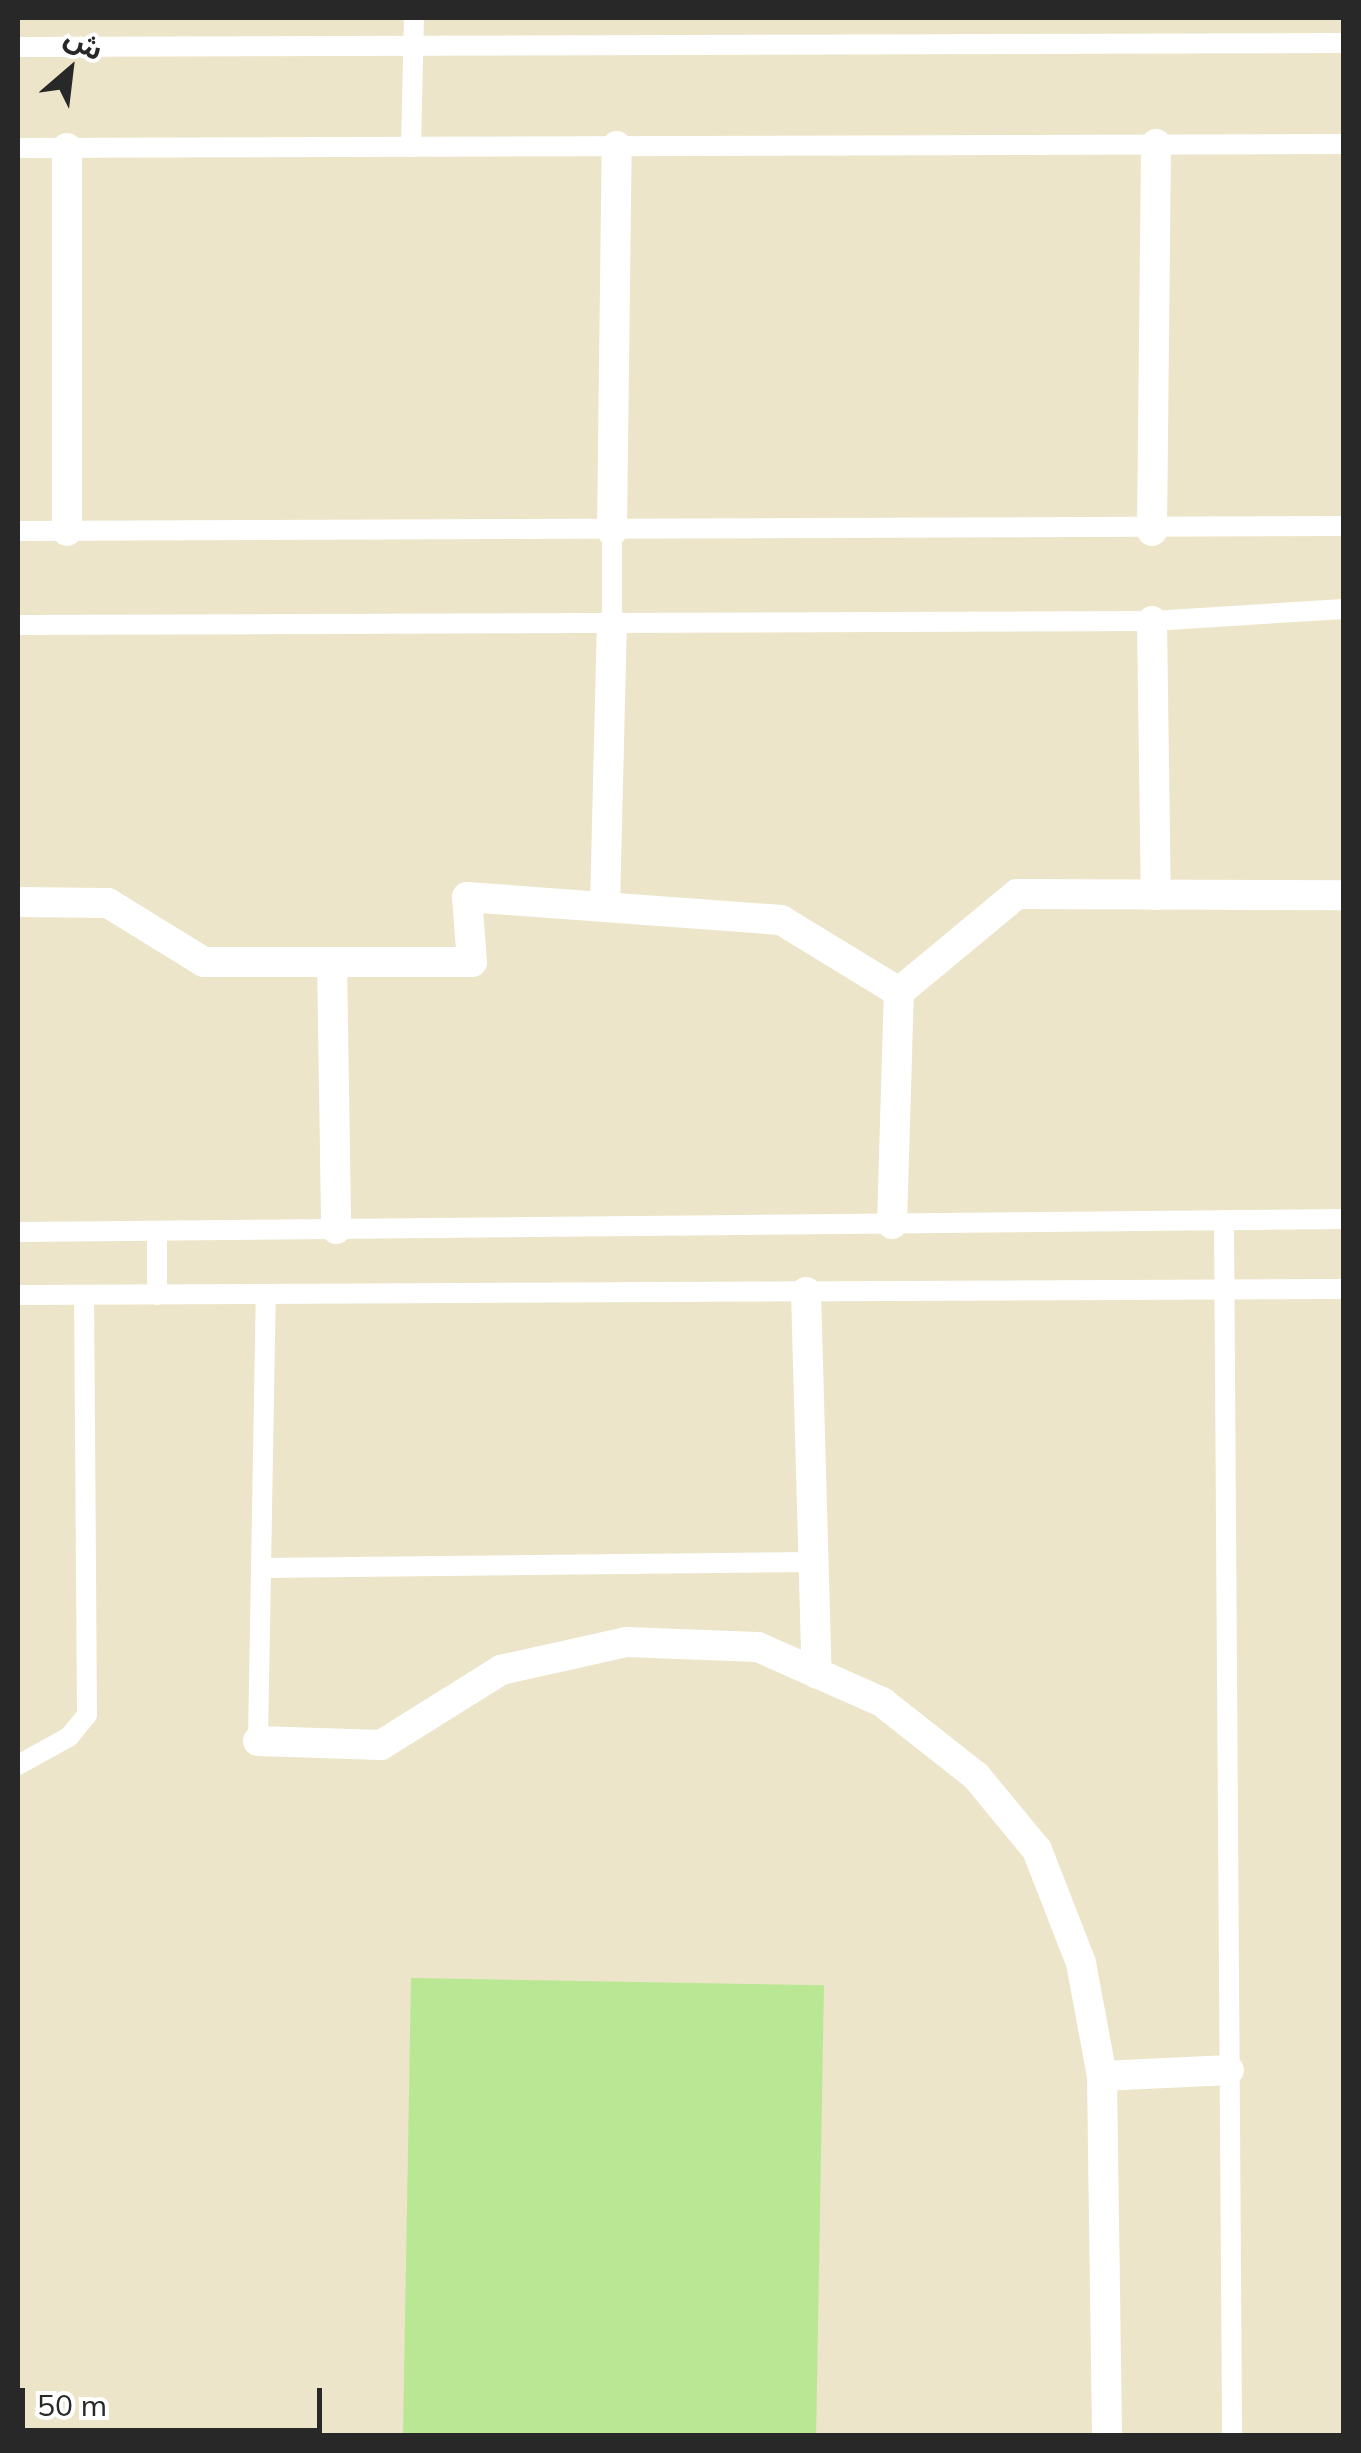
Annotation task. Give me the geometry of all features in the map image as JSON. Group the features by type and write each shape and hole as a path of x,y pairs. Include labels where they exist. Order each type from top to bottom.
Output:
{"street":[{"path":"1152,531 1156,144"},
{"path":"612,531 616,146"},
{"path":"66,148 67,531"},
{"path":"1152,621 1156,895"},
{"path":"605,906 612,623"},
{"path":"892,1224 899,992 1017,894 1342,895"},
{"path":"18,902 108,903 204,962 472,962 467,897 781,920 899,992"},
{"path":"332,962 336,1229"},
{"path":"806,1292 817,1674"},
{"path":"258,1741 382,1745 501,1670 626,1642 758,1648 882,1702 976,1776 1037,1850 1081,1963 1102,2076 1106,2436"},
{"path":"1102,2076 1229,2070"}],"lane":[{"path":"411,147 414,18"},
{"path":"18,47 1344,43"},
{"path":"18,148 1344,144"},
{"path":"18,531 1152,531 1344,526"},
{"path":"612,531 612,623"},
{"path":"18,625 1152,621 1344,610"},
{"path":"18,1232 1344,1219"},
{"path":"1224,1220 1232,2436"},
{"path":"157,1231 157,1295"},
{"path":"18,1295 1344,1289"},
{"path":"18,1765 69,1738 87,1715 84,1295"},
{"path":"258,1741 266,1295"},
{"path":"261,1568 814,1562"}],"shaded area":[{"path":"18,18 1343,18 1343,2435 18,2435"}],"green space":[{"path":"411,1978 824,1985 816,2436 403,2435"}]}
